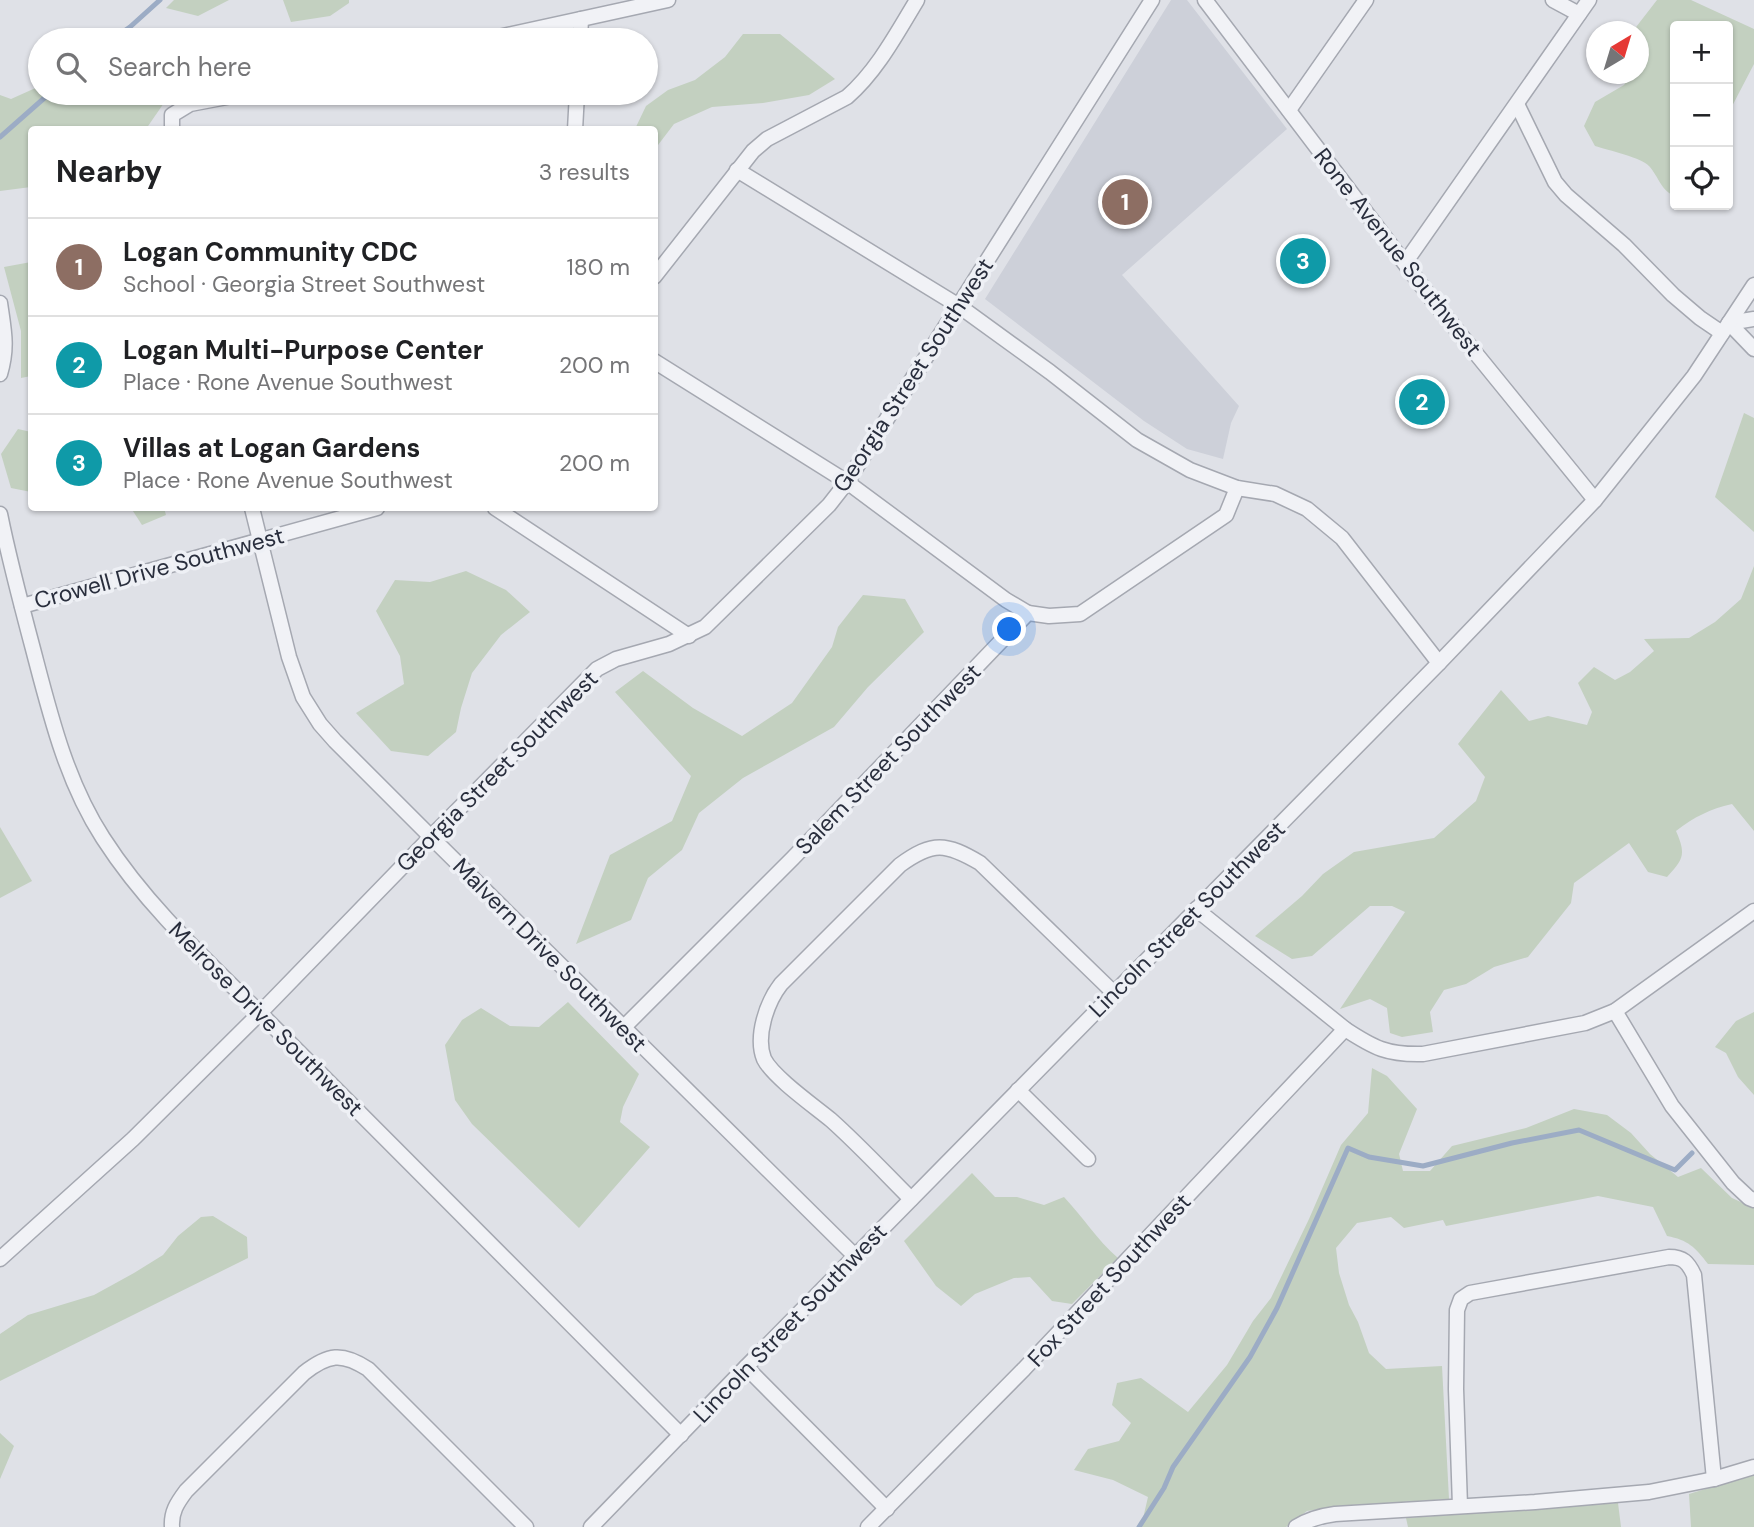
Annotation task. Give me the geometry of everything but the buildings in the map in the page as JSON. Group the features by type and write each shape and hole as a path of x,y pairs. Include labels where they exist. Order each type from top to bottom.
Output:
{"street":[{"path":"540,28 668,0"},
{"path":"658,272 753,151 767,139 848,97 859,87 885,52 917,0"},
{"name":"Georgia Street Southwest","path":"0,1259 133,1139 597,669 615,659 669,644 705,627 829,505 847,482 1152,0"},
{"name":"Rone Avenue Southwest","path":"1205,0 1434,302 1595,500"},
{"path":"1289,110 1366,0"},
{"path":"1553,0 1579,14"},
{"path":"1405,263 1589,0"},
{"path":"581,19 581,28"},
{"path":"1517,104 1555,182 1561,189 1700,318 1726,328 1754,349"},
{"path":"172,122 189,105"},
{"path":"575,126 576,105"},
{"path":"737,170 959,306 1137,440 1190,470 1237,488 1275,494 1307,509 1342,538 1439,663"},
{"name":"Lincoln Street Southwest","path":"591,1527 1439,663 1595,500 1690,380 1754,285"},
{"path":"0,303 6,339 5,358 0,374"},
{"path":"1726,328 1754,319"},
{"path":"658,364 847,482 1006,600 1028,613 1049,616 1080,614 1226,515 1237,488"},
{"name":"Malvern Drive Southwest","path":"253,511 289,657 303,697 320,724 430,837 855,1256"},
{"name":"Crowell Drive Southwest","path":"22,606 366,511"},
{"path":"500,511 689,636"},
{"name":"Melrose Drive Southwest","path":"0,514 52,722 80,797 103,838 147,899 681,1435"},
{"name":"Salem Street Southwest","path":"624,1027 793,859 1028,613"},
{"path":"911,1199 832,1122 774,1073 765,1059 761,1046 767,1006 782,984 900,865 913,855 928,849 946,848 958,850 980,863 1114,993"},
{"path":"1196,909 1345,1029 1370,1045 1404,1055 1423,1054 1585,1023 1615,1011 1754,911"},
{"path":"1615,1011 1672,1107 1733,1183 1754,1200"},
{"name":"Fox Street Southwest","path":"868,1527 1024,1369 1345,1029"},
{"path":"1018,1090 1088,1159"},
{"path":"1461,1506 1456,1376 1457,1310 1461,1299 1470,1293 1669,1257 1679,1257 1690,1266 1694,1275 1714,1479"},
{"path":"172,1527 175,1507 186,1491 304,1373 319,1361 341,1357 368,1369 526,1527"},
{"path":"746,1367 887,1509"},
{"path":"1296,1527 1317,1516 1335,1514 1649,1492 1714,1479 1754,1467"}],"shaded area":[{"path":"1171,0 1187,0 1287,129 1122,275 1239,406 1231,423 1223,459 1187,449 1144,421 985,299"}],"green space":[{"path":"174,0 229,0 198,16 166,8"},
{"path":"283,0 349,0 349,3 330,16 291,22"},
{"path":"1657,0 1691,0 1754,29 1754,64 1733,104 1733,21 1670,21 1670,194 1649,166 1632,157 1595,146 1584,126 1595,102 1625,84 1649,84 1649,21 1641,21"},
{"path":"743,34 780,34 835,79 809,95 763,103 712,107 674,124 658,145 658,126 636,126 646,106 658,105 658,97 668,90 695,80 725,57"},
{"path":"28,91 28,105 163,105 148,126 28,126 28,187 0,191 0,95 11,99"},
{"path":"28,263 28,377 21,378 21,331 4,267"},
{"path":"1744,413 1754,418 1754,532 1715,497"},
{"path":"18,429 28,431 28,491 11,488 1,454"},
{"path":"133,511 165,511 166,515 142,525"},
{"path":"1754,566 1754,831 1732,804 1696,818 1676,831 1682,856 1667,877 1648,872 1629,843 1574,883 1571,903 1528,957 1494,967 1466,984 1444,990 1430,1012 1433,1032 1402,1037 1390,1033 1387,1008 1370,999 1340,1009 1405,912 1392,906 1370,906 1312,956 1292,959 1255,936 1302,896 1323,874 1354,852 1434,838 1476,801 1485,777 1458,744 1501,690 1529,721 1548,716 1587,725 1592,712 1578,683 1594,667 1615,680 1630,672 1654,651 1644,639 1689,638 1715,622 1741,599"},
{"path":"466,571 506,590 530,612 501,635 472,673 456,732 428,756 391,751 356,713 404,684 400,656 376,611 395,580 430,582"},
{"path":"863,595 905,599 924,632 868,687 834,727 743,778 699,813 682,850 648,878 631,920 576,944 610,855 672,821 691,776 615,692 643,671 693,708 742,736 792,703 832,647 838,627"},
{"path":"0,827 32,881 0,898"},
{"path":"568,1002 639,1074 623,1107 620,1122 650,1147 579,1228 472,1124 455,1100 445,1045 462,1020 481,1008 510,1026 539,1027"},
{"path":"1754,1012 1754,1095 1738,1077 1726,1053 1715,1047 1736,1021"},
{"path":"1372,1068 1387,1076 1417,1109 1399,1154 1403,1171 1430,1171 1452,1146 1526,1128 1574,1109 1607,1115 1631,1133 1650,1154 1678,1177 1701,1168 1732,1198 1754,1208 1754,1265 1708,1264 1690,1245 1667,1236 1653,1207 1598,1196 1446,1226 1443,1220 1404,1228 1391,1217 1357,1223 1336,1248 1339,1273 1349,1305 1369,1353 1386,1369 1442,1366 1449,1499 1307,1511 1286,1527 1141,1527 1148,1497 1113,1480 1074,1470 1088,1449 1119,1441 1131,1423 1112,1405 1117,1383 1141,1378 1188,1412 1227,1365 1253,1321 1271,1298 1341,1145 1368,1113"},
{"path":"972,1173 995,1197 1017,1197 1044,1205 1064,1197 1118,1258 1072,1304 1052,1301 1030,1277 1014,1278 975,1294 961,1306 936,1286 904,1241"},
{"path":"213,1216 247,1237 248,1258 0,1381 0,1334 28,1315 94,1295 134,1273 163,1255 178,1236 201,1217"},
{"path":"0,1433 14,1446 0,1479"},
{"path":"1754,1474 1754,1527 1691,1527 1689,1494"},
{"path":"1618,1503 1621,1527 1408,1527 1406,1518"}],"waterway":[{"path":"129,28 160,0"},
{"path":"0,137 36,105"},
{"path":"1139,1527 1164,1488 1173,1467 1250,1357 1277,1308 1348,1148 1369,1157 1423,1166 1512,1143 1579,1130 1675,1170 1692,1153"}],"place":[{"name":"Logan Community CDC","path":"1125,202"},
{"name":"Villas at Logan Gardens","path":"1303,261"},
{"name":"Logan Multi-Purpose Center","path":"1422,402"}]}
